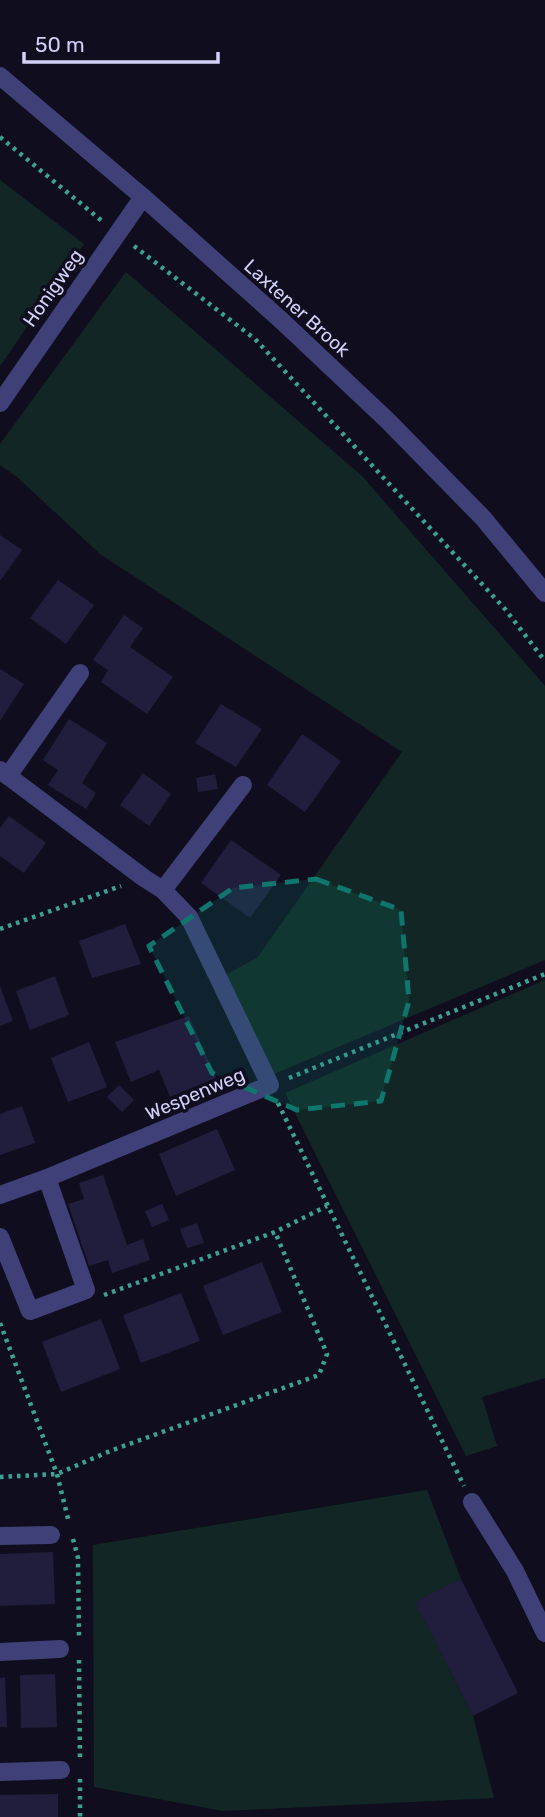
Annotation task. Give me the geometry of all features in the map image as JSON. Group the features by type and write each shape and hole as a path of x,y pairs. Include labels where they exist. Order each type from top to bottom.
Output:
{"street":[{"name":"Laxtener Brook","path":"0,76 282,321 388,421 483,518 545,593"},
{"name":"Honigweg","path":"0,403 142,197"},
{"name":"Wespenweg","path":"0,1195 270,1085 189,917 163,890 4,773 80,673"},
{"path":"163,890 243,785"},
{"path":"0,1237 30,1311 86,1290 47,1178"},
{"path":"472,1502 515,1571 545,1633"},
{"path":"0,1536 51,1535"},
{"path":"0,1651 60,1649"},
{"path":"0,1772 61,1770"}],"path":[{"path":"0,137 118,234 255,339 505,609 545,661"},
{"path":"0,929 144,878"},
{"path":"472,1502 270,1085 545,975"},
{"path":"86,1290 96,1298 275,1233 327,1206"},
{"path":"0,1477 57,1474 110,1451 319,1375 327,1354 275,1233"},
{"path":"0,1322 57,1474 78,1558 80,1817"}],"highlighted area":[{"path":"316,879 401,910 409,1001 381,1101 297,1110 212,1073 149,946 233,888"}],"green space":[{"path":"0,180 84,244 0,366"},
{"path":"126,272 362,476 545,686 545,960 274,1074 223,976 257,958 402,752 100,554 17,477 0,465 0,444"},
{"path":"545,980 545,1378 482,1397 497,1446 466,1456 285,1093"},
{"path":"427,1490 461,1579 416,1603 473,1716 494,1798 223,1811 94,1787 93,1545"}],"building":[{"path":"0,535 22,550 0,581"},
{"path":"58,580 94,605 66,644 30,618"},
{"path":"124,615 143,628 130,647 173,677 147,714 101,682 108,670 93,660"},
{"path":"0,669 24,684 0,721"},
{"path":"221,704 262,729 236,767 195,743"},
{"path":"69,719 107,743 82,783 96,793 86,809 48,785 58,770 43,760"},
{"path":"302,734 341,761 305,812 267,785"},
{"path":"143,773 171,794 149,826 120,805"},
{"path":"215,774 218,789 198,792 196,778"},
{"path":"9,816 46,843 24,873 0,856 0,828"},
{"path":"231,840 281,875 250,918 201,883"},
{"path":"125,924 141,964 92,978 79,941"},
{"path":"55,976 69,1015 30,1030 16,991"},
{"path":"0,986 13,1021 0,1026"},
{"path":"189,1016 216,1078 170,1097 159,1070 131,1082 115,1042"},
{"path":"89,1042 107,1087 68,1102 51,1058"},
{"path":"119,1085 134,1100 122,1112 107,1097"},
{"path":"22,1106 35,1143 0,1155 0,1114"},
{"path":"217,1129 235,1170 176,1196 159,1154"},
{"path":"103,1175 127,1245 143,1239 150,1260 112,1273 108,1260 89,1266 68,1204 84,1199 79,1183"},
{"path":"162,1204 169,1220 152,1227 145,1211"},
{"path":"197,1223 204,1243 187,1248 180,1229"},
{"path":"262,1262 282,1312 223,1335 203,1286"},
{"path":"181,1293 200,1341 141,1363 123,1315"},
{"path":"101,1319 120,1369 61,1392 42,1342"},
{"path":"53,1552 55,1604 0,1606 0,1554"},
{"path":"461,1579 518,1693 473,1716 415,1602"},
{"path":"55,1674 57,1727 21,1728 20,1675"},
{"path":"5,1677 7,1727 0,1727 0,1678"},
{"path":"58,1794 58,1817 0,1817 0,1795"}]}
